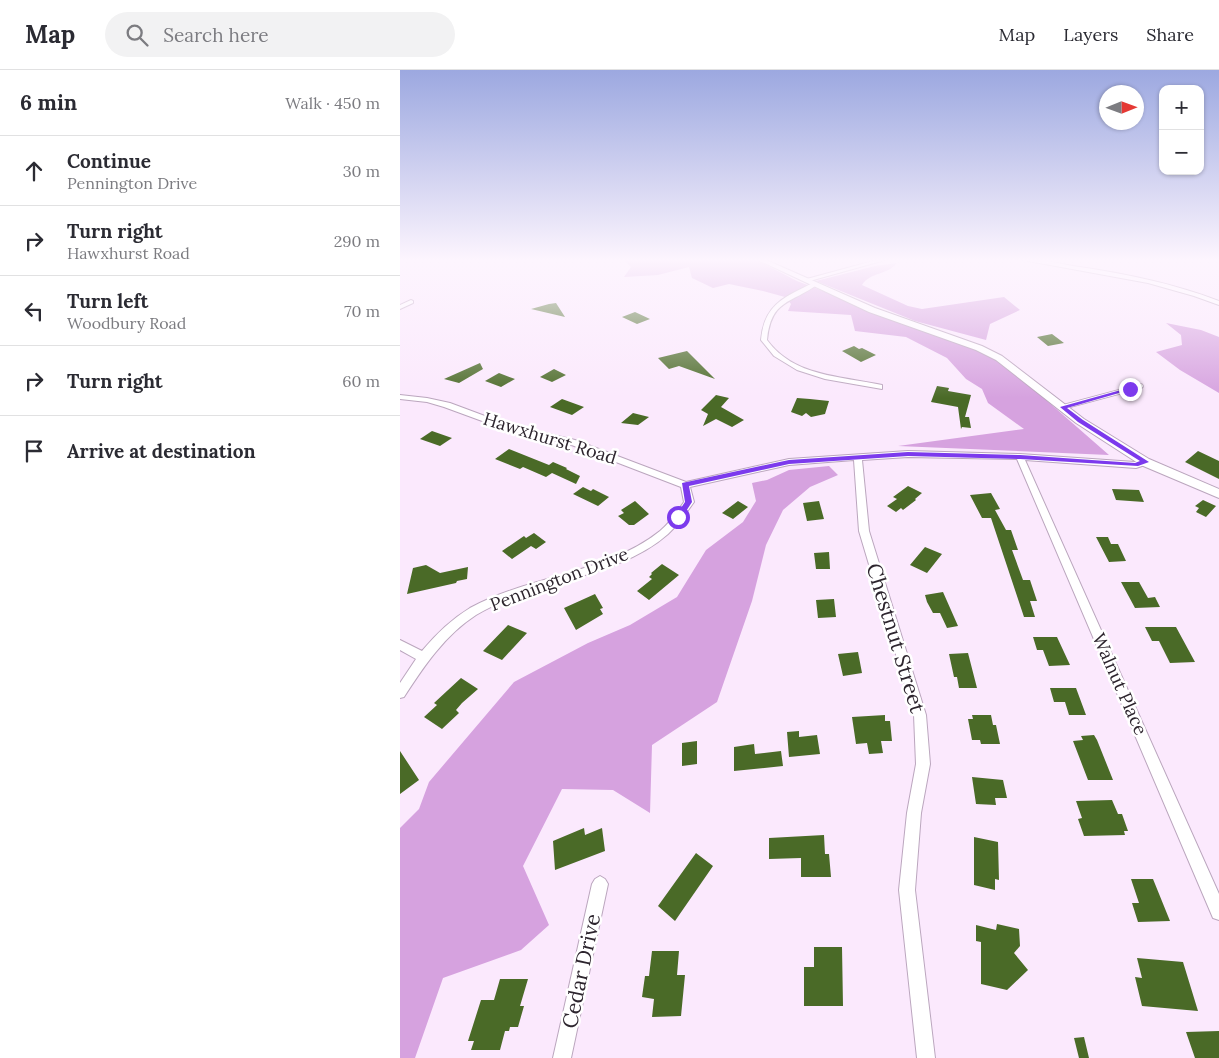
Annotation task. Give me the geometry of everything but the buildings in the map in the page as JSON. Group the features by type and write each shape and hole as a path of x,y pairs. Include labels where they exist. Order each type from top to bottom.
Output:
{"main road":[{"path":"863,306 979,348 999,358 1080,421 1145,462 1219,494"}],"street":[{"path":"778,306 769,313 764,325 764,340 776,355 797,368 879,387"},
{"name":"Hawxhurst Road","path":"400,397 427,400 447,405 507,427 572,442 685,485"},
{"path":"685,485 789,462 908,454 1020,457 1136,465 1145,462"},
{"name":"Walnut Place","path":"1020,457 1219,912"},
{"name":"Chestnut Street","path":"858,458 864,531 920,715 923,764 914,812 908,890 926,1058"},
{"name":"Pennington Drive","path":"400,693 423,657 444,634 472,612 514,592 621,557 663,533 678,517 688,502 685,485"},
{"path":"400,645 423,657"},
{"name":"Cedar Drive","path":"562,1058 600,884"}],"lane":[{"path":"1063,407 1141,386"}],"shaded area":[{"path":"790,306 862,306 999,359 1109,455 898,446 1024,429 988,403 982,389 966,379 947,358 906,337 855,331 851,315 788,311"},
{"path":"878,306 908,306 922,309 942,306 1015,306 1020,310 990,324 986,340 915,321"},
{"path":"1166,323 1201,330 1219,337 1219,393 1180,370 1156,352 1182,345 1181,335"},
{"path":"829,466 838,475 810,487 783,510 766,545 752,601 717,702 652,745 650,813 613,790 562,789 523,866 549,925 521,950 443,978 415,1058 400,1058 400,828 419,809 429,782 514,682 588,643 630,625 677,597 706,550 743,522 756,501 752,483 767,480 789,470"}],"route":[{"path":"678,517 688,502 685,485 789,462 908,454 1020,457 1136,465 1145,462 1080,421 1063,407 1130,389"}]}
